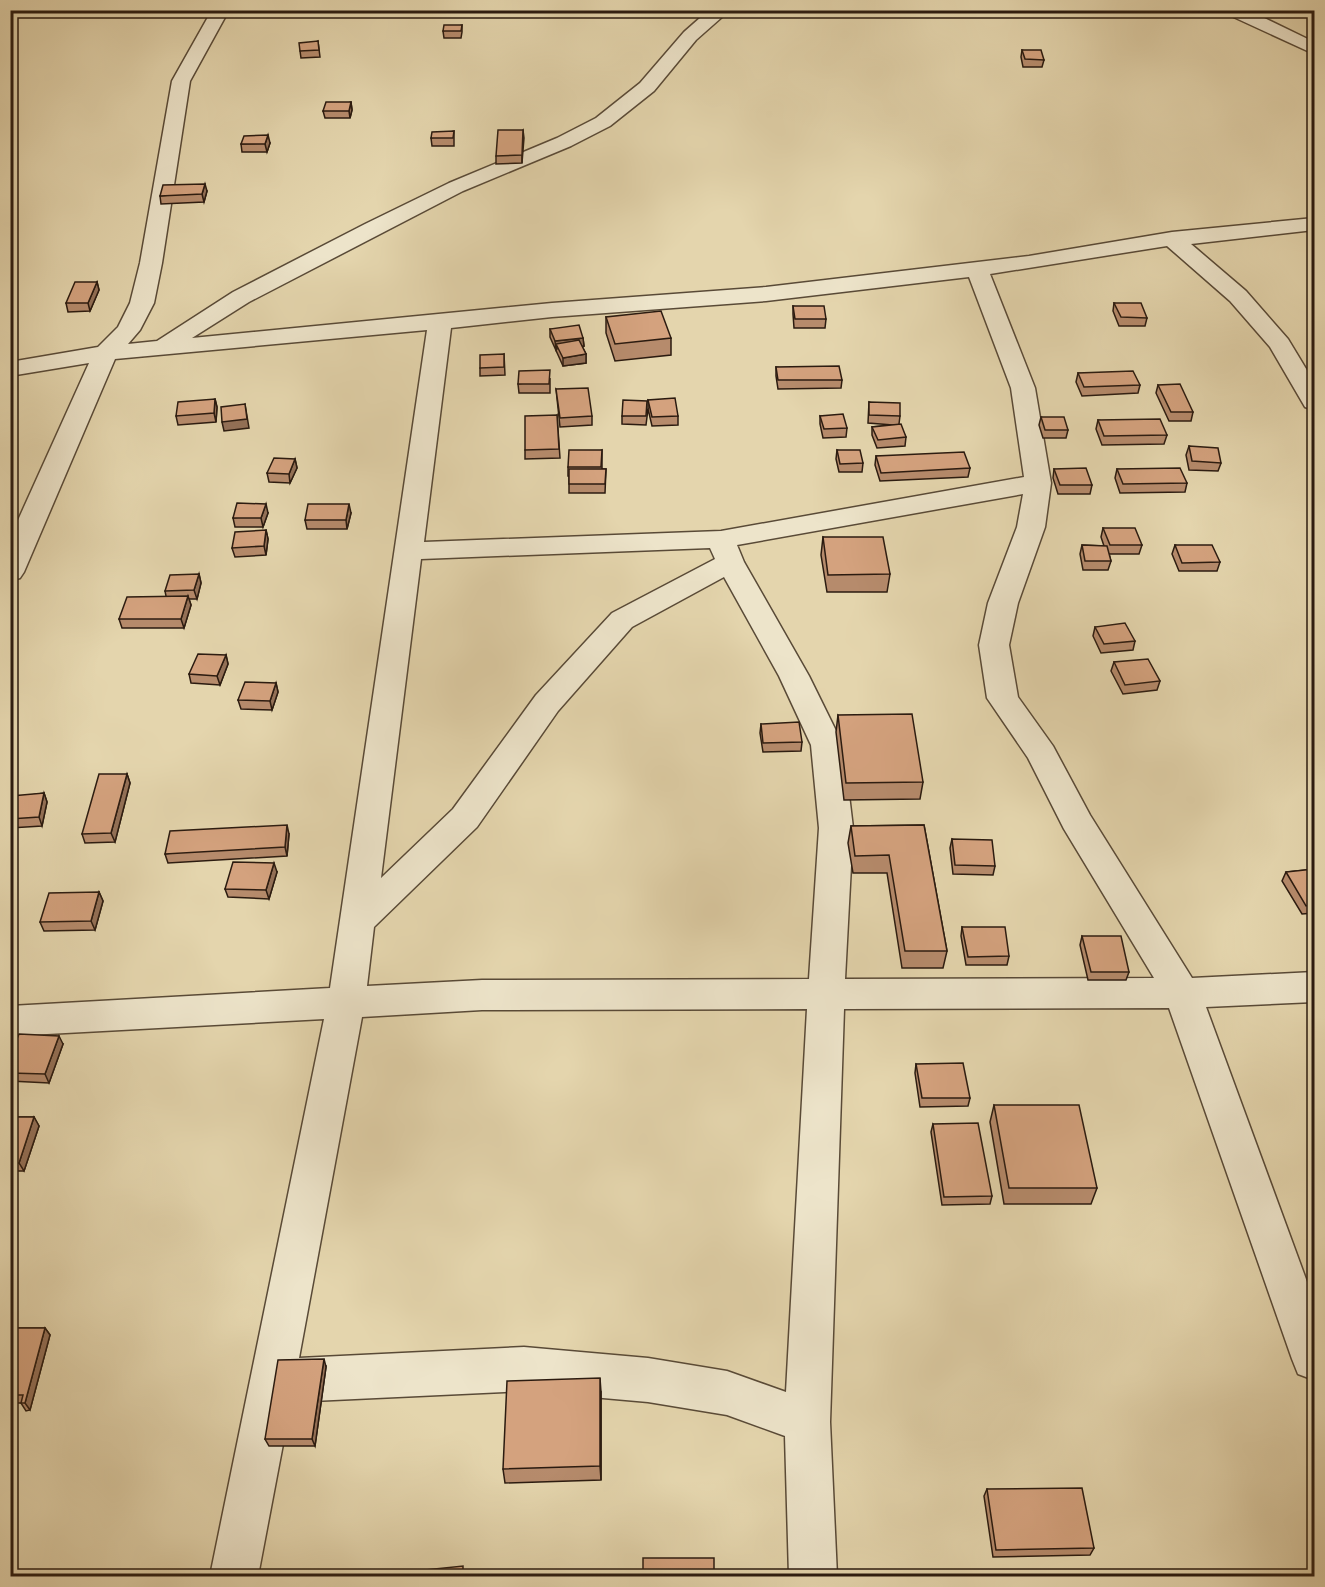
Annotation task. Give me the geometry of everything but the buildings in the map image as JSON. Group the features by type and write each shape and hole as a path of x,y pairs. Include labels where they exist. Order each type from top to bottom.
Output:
{"street":[{"path":"10,572 88,388 106,353 128,330 142,303 151,263 181,81 221,10"},
{"path":"161,348 241,297 373,229 456,188 564,142 603,122 647,87 690,36 705,21 722,10"},
{"path":"1233,10 1314,49"},
{"path":"10,369 106,353 552,310 766,294 1029,263 1172,239 1314,224"},
{"path":"1172,239 1238,296 1273,336 1314,402"},
{"path":"977,269 1023,388 1038,483 1030,527 1004,603 994,645 1003,698 1042,754 1076,820 1182,993 1314,1359"},
{"path":"234,1576 270,1382 346,1003 440,322"},
{"path":"407,551 726,551 1038,483"},
{"path":"356,923 465,818 547,703 622,620 726,551"},
{"path":"726,551 794,676 826,745 836,828 807,1422 813,1576"},
{"path":"10,1021 482,995 826,996 1182,993 1314,987"},
{"path":"270,1382 524,1369 648,1380 727,1393 807,1422"}]}
